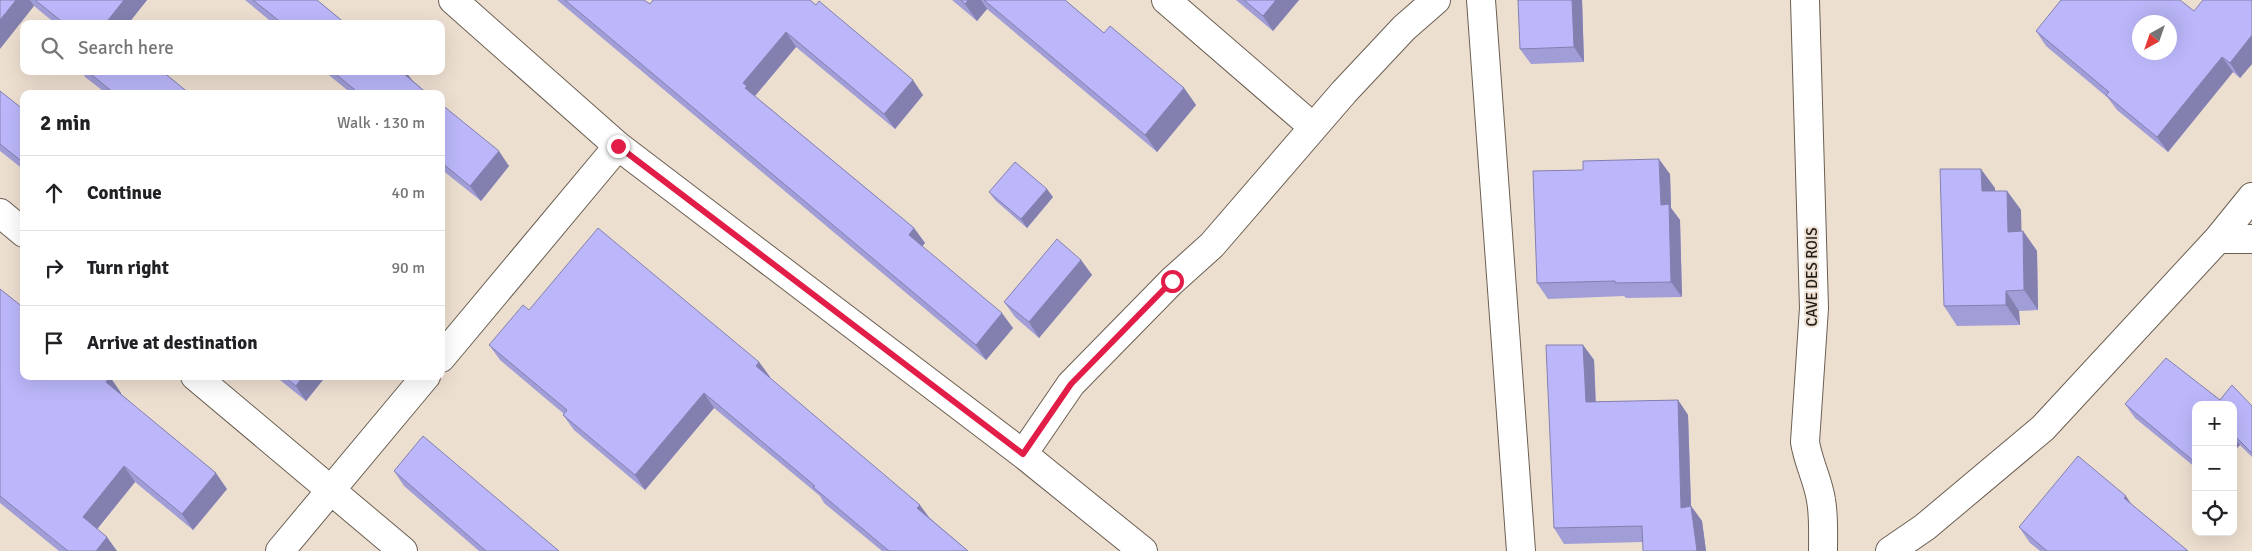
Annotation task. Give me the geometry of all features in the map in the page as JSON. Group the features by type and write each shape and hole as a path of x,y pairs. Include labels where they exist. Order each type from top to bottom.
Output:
{"street":[{"path":"453,0 618,146 1023,454 1143,551"},
{"path":"1166,0 1313,127"},
{"path":"1023,454 1071,384 1172,281 1212,245 1313,127 1404,28 1436,0"},
{"path":"1481,0 1521,551"},
{"name":"CAVE DES ROIS","path":"1805,0 1814,308 1806,442 1807,455 1821,500 1824,528 1822,551"},
{"path":"445,353 618,146"},
{"path":"1890,551 1925,527 2043,428 2218,239 2252,197"},
{"path":"0,213 20,230"},
{"path":"2218,239 2252,239"},
{"path":"199,380 403,551"},
{"path":"280,551 423,380"}],"building":[{"path":"0,0 16,0 0,20"},
{"path":"35,0 124,0 108,20 60,20"},
{"path":"253,0 317,0 341,20 278,20"},
{"path":"565,0 644,0 650,4 653,0 810,0 816,5 819,1 913,80 884,114 786,32 743,83 747,86 745,88 914,228 909,235 1002,313 976,345"},
{"path":"984,0 1065,0 1104,33 1110,26 1184,88 1145,135"},
{"path":"1244,0 1276,0 1263,16"},
{"path":"1518,0 1572,0 1574,47 1520,49"},
{"path":"2061,0 2180,0 2194,11 2203,0 2252,0 2252,35 2230,63 2222,57 2157,137 2106,95 2109,92 2036,31"},
{"path":"92,75 167,75 185,90 110,90"},
{"path":"337,75 405,75 423,90 355,90"},
{"path":"0,91 20,107 20,160 0,144"},
{"path":"445,107 499,151 470,186 445,165"},
{"path":"1659,159 1661,205 1669,204 1671,282 1537,283 1533,171 1583,170 1583,161"},
{"path":"1015,162 1047,189 1021,219 989,192"},
{"path":"1940,169 1981,169 1982,191 2007,191 2008,232 2023,231 2024,290 2006,291 2006,305 1944,306"},
{"path":"598,228 759,362 756,366 920,505 917,508 968,551 889,551 704,393 635,475 563,415 567,410 489,345 523,305 529,310"},
{"path":"1057,239 1081,260 1029,322 1004,302"},
{"path":"0,289 20,305 20,380 108,380 106,382 216,473 182,514 124,466 83,517 107,537 96,551 68,551 0,496"},
{"path":"1546,345 1583,345 1586,402 1678,400 1681,508 1691,506 1697,551 1643,551 1642,526 1554,528"},
{"path":"2166,358 2220,400 2232,385 2252,406 2252,453 2237,438 2237,401 2192,401 2192,460 2125,404"},
{"path":"289,380 300,380 296,386"},
{"path":"423,436 559,551 486,551 394,471"},
{"path":"2078,456 2126,496 2124,498 2188,551 2047,551 2019,527"}],"route":[{"path":"618,146 1023,454 1071,384 1172,281"}]}
